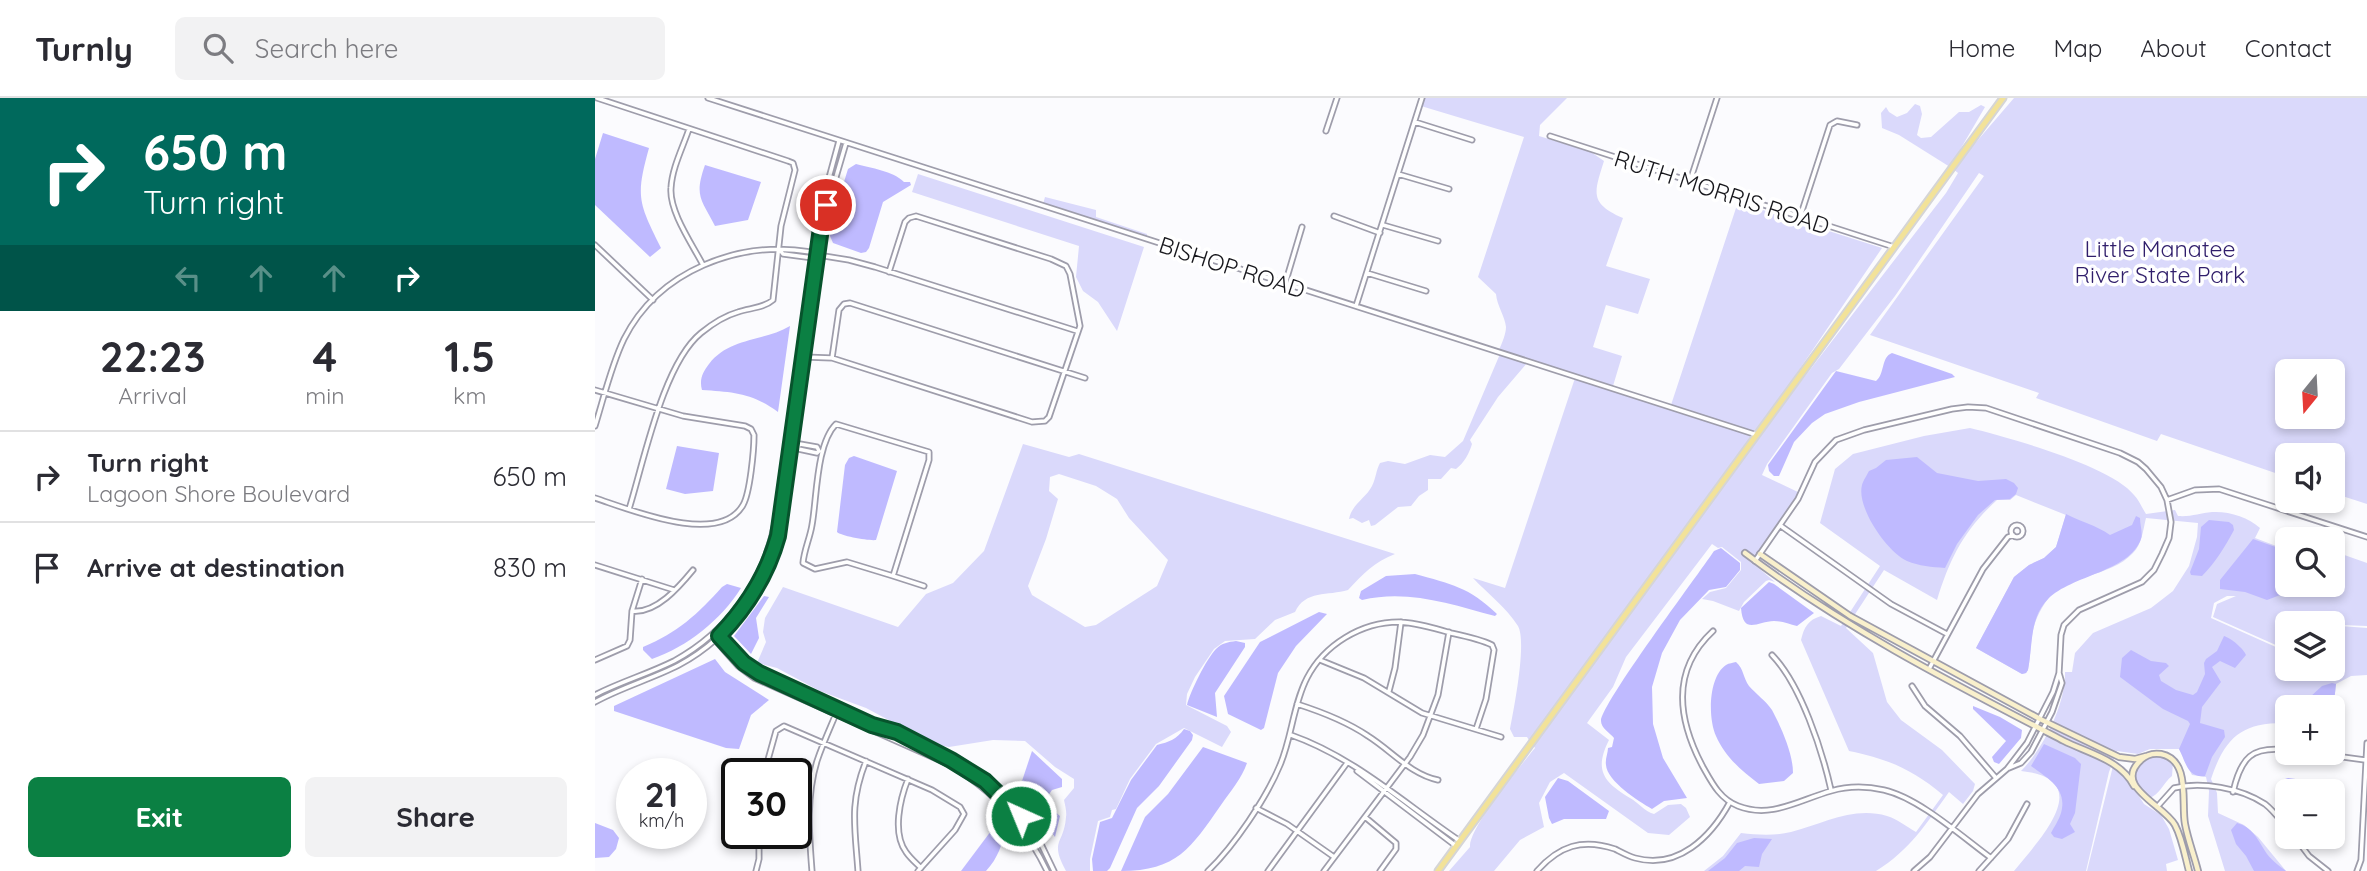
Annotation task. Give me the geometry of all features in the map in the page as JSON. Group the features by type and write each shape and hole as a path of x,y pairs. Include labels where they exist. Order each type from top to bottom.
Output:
{"main road":[{"path":"1438,871 2003,98"}],"street":[{"path":"597,98 793,163 795,170 781,226 776,285 771,303 734,313 717,321 699,334 677,362 670,376 629,509"},
{"name":"BISHOP ROAD","path":"708,98 1757,435"},
{"path":"1326,131 1337,98"},
{"path":"1356,307 1422,98"},
{"path":"1690,181 1717,98"},
{"path":"1800,217 1830,125 1837,121 1857,125"},
{"path":"1415,122 1472,140"},
{"path":"689,129 673,175 671,200 702,265"},
{"name":"RUTH MORRIS ROAD","path":"1550,136 1894,247"},
{"path":"595,695 673,661 715,636 743,600 757,576 769,548 775,523 801,356 820,207 839,141"},
{"path":"815,255 826,205 846,142"},
{"path":"1398,174 1449,189"},
{"path":"801,356 832,358 1038,422 1045,421 1052,412 1080,318 1066,266 916,216 905,222 889,272"},
{"path":"1334,216 1380,233"},
{"path":"1382,224 1438,241"},
{"path":"1285,284 1302,227"},
{"path":"596,247 653,300"},
{"path":"595,426 623,341 653,300 671,284 702,265 724,256 785,248 849,260 1078,331"},
{"path":"1367,273 1426,291"},
{"path":"832,358 839,310 844,304 850,303 1085,378"},
{"path":"595,702 679,665 738,617 751,598 770,561 781,525 794,447 801,356"},
{"path":"595,390 683,416 745,425 751,429 754,440 746,499 739,511 720,522 683,525 595,498"},
{"path":"1755,561 1781,526 1805,486 1815,462 1836,440 1893,422 1968,407 2000,412 2128,457 2153,476 2167,500 2171,522 2169,538 2154,570 2142,582 2079,610 2064,625 2059,673 2053,692 2023,749 2007,769 1978,793 1930,857 1914,871"},
{"path":"893,576 929,460 929,452 840,425 832,427 821,451 811,528 803,563 815,569 847,562 924,586"},
{"path":"794,447 800,444 817,447 821,451"},
{"path":"785,446 799,451 821,451"},
{"path":"808,452 809,446"},
{"path":"2167,500 2195,490 2219,489 2367,537"},
{"path":"1781,526 1891,604 1947,634"},
{"path":"1929,669 1983,569 2008,537 2013,535"},
{"path":"1745,553 1846,623 2043,730 2116,765 2174,824 2189,871"},
{"path":"1760,554 1850,616 2047,723 2119,757 2135,759 2162,754 2173,760 2181,773 2184,823 2198,871"},
{"path":"595,565 674,590"},
{"path":"632,611 644,611 674,590 693,570"},
{"path":"595,660 627,646 630,640 632,611 642,579"},
{"path":"1846,623 1850,616"},
{"path":"1389,691 1401,622"},
{"path":"1208,871 1256,808 1280,764 1291,735 1304,684 1319,660 1352,634 1380,624 1401,622 1492,645 1494,650 1486,699 1476,729"},
{"path":"1713,631 1699,644 1683,680 1682,698 1684,725 1692,745 1720,794 1730,802 1749,809 1769,811 1831,791 1867,786 1887,790 1910,798 1991,858"},
{"path":"1324,871 1419,742 1432,716 1449,632"},
{"path":"715,636 759,673 872,725 897,732 985,781 1021,816 1041,844 1054,871"},
{"path":"715,636 739,666 754,678 949,764 983,786 1018,821 1047,871"},
{"path":"1772,655 1786,673 1800,701 1820,748 1831,791"},
{"path":"1319,660 1355,673 1415,709 1501,737"},
{"path":"2007,769 2021,762 2029,754 2047,723 2060,695 2062,683 2059,673"},
{"path":"1912,686 1925,706 1961,736 1996,778"},
{"path":"1297,704 1351,726 1405,764 1425,776 1439,779"},
{"path":"2015,715 2019,708"},
{"path":"811,871 809,802 812,780 838,709"},
{"path":"768,758 779,727 789,727 908,779 960,807 964,814 955,830 920,870 902,844 899,810 908,779"},
{"path":"1291,735 1322,747 1387,788 1458,844"},
{"path":"2357,871 2361,860 2367,743"},
{"path":"2233,792 2237,777 2251,755 2267,748 2275,749"},
{"path":"2023,749 2029,754"},
{"path":"2134,786 2134,769 2146,756"},
{"path":"2345,757 2365,760"},
{"path":"858,871 853,813 856,789 866,761"},
{"path":"1347,763 1383,793 1458,844"},
{"path":"1268,871 1347,763"},
{"path":"2157,807 2171,790 2182,786 2207,785 2249,796 2266,805 2275,815"},
{"path":"1537,871 1559,850 1573,845 1599,845 1635,858 1654,861 1684,853 1704,839 1730,802"},
{"path":"1979,871 2012,834 2027,804"},
{"path":"1256,808 1334,857"},
{"path":"1365,817 1396,843 1396,849 1380,871"},
{"path":"755,871 759,849"},
{"path":"2304,849 2328,871"},
{"path":"2186,858 2193,856"}],"green space":[{"path":"1424,98 1567,98 1540,125 1539,136 1591,152 1604,161 1597,189 1599,202 1623,218 1606,266 1650,279 1638,314 1606,305 1593,347 1622,356 1613,386 1499,350 1505,333 1505,323 1496,294 1478,277 1524,137 1421,106"},
{"name":"Little Manatee River State Park","path":"2014,98 2367,98 2367,504 2345,497 2345,443 2275,443 2275,473 2161,434 2157,441 2036,398 2039,393 1870,335 1984,176 1979,173 1895,296 1839,369 1832,373 1767,464 1762,475 1800,493 1754,558 1745,551 1742,554 1775,582 1766,581 1744,602 1739,611 1702,599 1710,592 1726,588 1741,570 1741,562 1722,547 1718,548 1712,544 1626,657 1613,687 1587,723 1609,740 1604,750 1602,767 1613,786 1650,813 1654,814 1668,805 1681,804 1690,817 1669,835 1648,833 1564,773 1550,782 1539,803 1544,827 1520,840 1494,871 1449,871 1470,847 1477,826 1535,748 1533,745 1759,436 1946,193 1958,173 1953,169"},
{"path":"1915,104 1920,106 1922,114 1917,135 1921,138 1931,137 1959,112 1969,112 1981,105 1985,107 1950,167 1899,135 1882,128 1881,113 1886,107 1897,117 1907,113"},
{"path":"918,174 1144,247 1117,331 1098,302 1083,291 1076,277 1079,246 912,192"},
{"path":"1045,197 1096,210 1096,217 1147,234 1147,237 1043,204"},
{"path":"1738,202 1882,248 1757,432 1671,405"},
{"path":"1500,354 1527,363 1498,397 1470,440 1471,448 1461,464 1456,469 1451,468 1441,479 1428,479 1428,490 1411,506 1398,507 1375,525 1371,526 1369,520 1362,523 1353,518 1349,519 1353,509 1372,486 1380,463 1388,461 1405,464 1430,455 1445,457 1463,441"},
{"path":"1575,378 1754,436 1530,742 1527,737 1514,737 1510,729 1520,660 1518,626 1473,578 1505,588"},
{"path":"1970,428 2058,454 2122,484 2134,495 2146,514 2175,510 2178,516 2218,512 2244,518 2260,528 2255,538 2275,546 2275,597 2345,597 2345,555 2367,563 2367,626 2345,625 2345,611 2275,611 2275,645 2213,617 2217,604 2236,596 2227,596 2214,603 2211,618 2275,647 2275,681 2342,681 2336,684 2335,695 2275,695 2275,723 2258,725 2237,735 2222,752 2211,779 2217,793 2218,813 2244,825 2258,837 2286,871 2225,871 2208,816 2209,791 2206,777 2192,775 2179,749 2150,749 2138,754 2117,751 2109,772 2086,871 2014,871 2056,813 2059,798 2056,786 2044,776 2021,771 2052,725 2062,698 2065,672 2072,672 2075,653 2093,633 2151,608 2173,591 2189,566 2198,523 2146,518 2142,537 2133,553 2112,567 2064,586 2053,594 2036,620 2028,670 2022,674 1976,648 2014,577 2056,547 2066,515 2016,495 2010,500 1997,500 1976,522 1959,545 1937,600 1884,570 1846,628 1873,653 1887,702 1901,720 1942,750 1975,784 1963,804 1949,792 1908,845 1876,871 1704,871 1723,856 1741,833 1785,833 1838,817 1862,813 1887,816 1916,832 1943,795 1899,766 1849,751 1801,640 1807,625 1821,616 1841,626 1880,566 1820,523 1835,469 1853,454 1924,436"},
{"path":"1023,444 1069,457 1079,454 1395,554 1375,565 1348,590 1305,600 1295,612 1275,620 1255,639 1225,641 1214,649 1195,677 1187,694 1186,705 1227,726 1231,732 1222,747 1184,728 1156,744 1130,779 1110,817 1098,821 1090,871 1066,871 1058,848 1065,826 1064,800 1074,788 1074,779 1055,767 1025,741 993,740 949,747 934,744 866,708 820,691 777,668 757,663 766,642 763,632 765,618 783,587 898,627 926,594 953,583 984,551","holes":["1059,474 1096,486 1117,499 1129,518 1168,560 1157,586 1096,625 1085,627 1032,595 1028,586 1058,499 1049,491 1050,477"]},
{"path":"2345,626 2367,628 2367,675 2345,679"},
{"path":"2153,756 2162,756 2173,763 2172,776 2149,798 2139,789 2134,776 2140,764"},
{"path":"2113,766 2127,777 2144,804 2161,815 2169,829 2178,860 2166,864 2167,871 2087,871"}],"shaded area":[{"path":"603,133 649,148 642,178 641,200 661,248 650,257 595,205 595,159"},
{"path":"856,164 888,173 904,182 910,182 911,185 883,202 869,248 861,253 833,243 830,236 848,169"},
{"path":"705,165 761,182 748,220 715,226 700,191"},
{"path":"790,326 778,412 760,401 742,395 702,390 703,373 717,355 737,344"},
{"path":"1892,353 1955,377 1859,402 1825,414 1794,442 1779,476 1774,476 1769,471 1768,465 1836,371 1876,381 1886,358"},
{"path":"677,446 719,453 713,491 685,494 666,489"},
{"path":"854,456 897,471 876,540 855,538 837,532 845,465 849,458"},
{"path":"1917,457 1937,473 1978,481 2006,479 2018,488 2010,499 1995,500 1978,515 1957,544 1945,568 1916,564 1899,556 1875,528 1861,494 1869,471 1886,460"},
{"path":"2066,514 2110,535 2132,525 2136,516 2140,518 2141,539 2135,550 2125,559 2071,584 2048,599 2035,623 2028,670 2022,674 1976,648 2014,577 2056,547"},
{"path":"2209,520 2229,522 2234,530 2202,576 2191,575 2199,549 2201,527"},
{"path":"2253,539 2275,547 2275,597 2267,600 2245,592 2220,589 2220,580"},
{"path":"1721,548 1740,563 1740,570 1726,587 1709,590 1680,620 1662,653 1652,687 1653,724 1663,758 1687,798 1664,801 1652,809 1624,790 1612,778 1606,763 1608,748 1612,747 1614,738 1601,721 1616,691 1651,639 1714,551"},
{"path":"1415,574 1468,592 1497,614 1495,616 1412,597 1359,598 1361,591 1386,576"},
{"path":"1769,582 1814,613 1797,626 1774,621 1752,625 1745,622 1741,608"},
{"path":"727,584 741,588 724,611 702,631 678,647 652,659 643,650 643,647 686,622"},
{"path":"764,596 769,597 756,618 759,638 751,654 734,636"},
{"path":"1319,612 1327,614 1296,646 1278,673 1264,728 1261,730 1228,714 1224,696 1260,642"},
{"path":"2224,636 2237,644 2246,655 2235,668 2220,661 2212,667 2221,682 2202,707 2200,723 2224,730 2225,737 2212,757 2205,776 2199,776 2188,768 2179,749 2190,724 2163,709 2120,677 2122,658 2131,650 2151,661 2166,663 2169,666 2159,675 2161,681 2176,690 2193,695 2205,674 2206,659 2217,651"},
{"path":"1236,641 1245,643 1245,647 1215,693 1217,717 1187,705 1199,675 1212,653 1223,644"},
{"path":"715,659 725,672 769,700 751,715 739,749 726,748 614,711 614,706"},
{"path":"1736,662 1749,686 1772,710 1783,732 1793,773 1784,781 1759,784 1729,757 1713,729 1711,699 1716,679 1727,664"},
{"path":"2336,684 2335,695 2312,695 2322,686"},
{"path":"1973,706 2022,730 2021,738 1999,764 1994,762 1992,757 2006,741"},
{"path":"1184,729 1193,735 1192,740 1159,786 1137,808 1110,868 1107,871 1093,871 1092,859 1100,822 1112,818 1131,780 1157,745 1172,740"},
{"path":"2044,744 2075,758 2081,764 2075,813 2070,824 2075,832 2062,839 2051,833 2061,813 2062,797 2055,785 2031,766"},
{"path":"1203,747 1247,763 1235,785 1201,833 1181,854 1156,867 1121,871 1145,817 1168,794"},
{"path":"1032,751 1062,779 1062,787 1052,790 1045,800 1060,816 1055,837 1022,792 1021,784"},
{"path":"1558,778 1568,781 1609,811 1606,819 1564,819 1552,824 1545,797"},
{"path":"993,819 1006,827 994,861 986,871 961,871 991,831"},
{"path":"595,823 613,830 616,834 616,849 609,857 595,858"},
{"path":"2237,823 2250,830 2269,857 2286,871 2254,871 2236,844 2231,830"},
{"path":"1754,838 1772,839 1762,854 1759,867 1745,866 1739,871 1708,871 1725,858 1737,843"}],"route":[{"path":"826,205 778,536 758,587 738,617 719,636 744,663 773,681 872,725 897,732 969,770 998,792 1021,816"}]}
